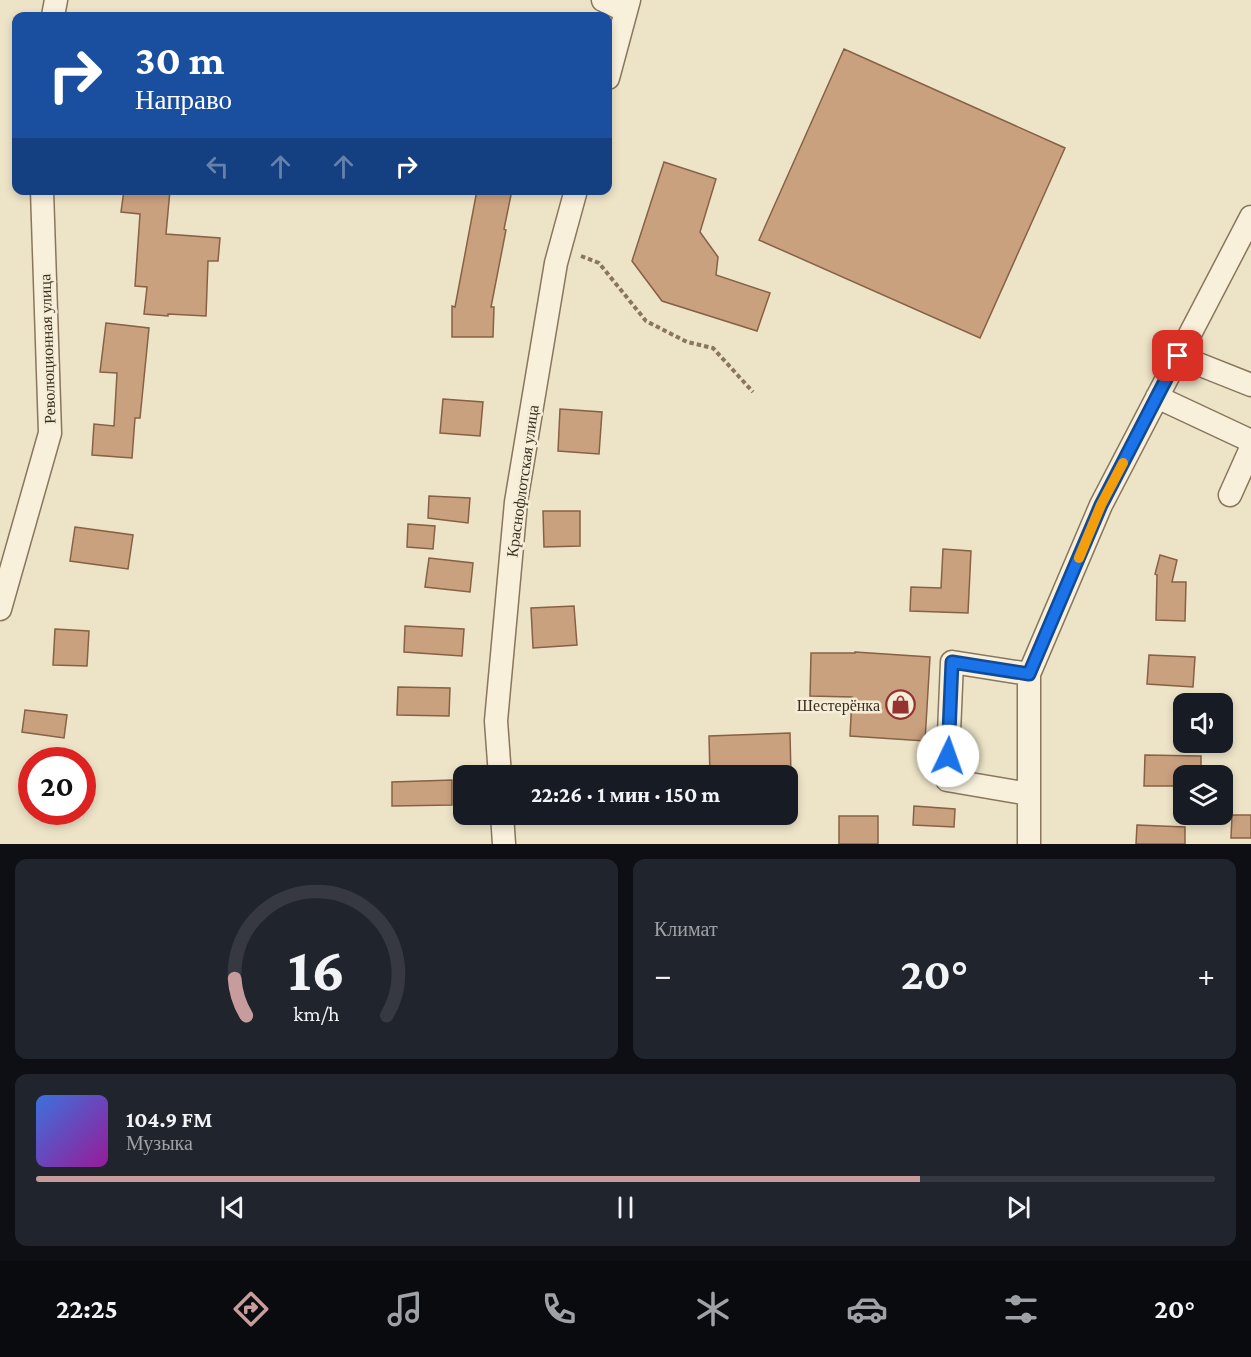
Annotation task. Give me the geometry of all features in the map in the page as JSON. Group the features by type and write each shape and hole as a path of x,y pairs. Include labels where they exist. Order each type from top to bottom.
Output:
{"street":[{"path":"603,0 628,6 612,64"},
{"name":"Революционная улица","path":"0,609 50,433 42,195"},
{"name":"Краснофлотская улица","path":"499,765 496,721 516,502 556,263 575,195"},
{"path":"1029,844 1029,674 1101,505 1251,217"},
{"path":"1178,356 1251,385"},
{"path":"1157,397 1251,441"},
{"path":"1230,495 1251,448"},
{"path":"1029,674 952,662 946,780 1029,794"},
{"path":"503,825 504,844"}],"path":[{"path":"561,247 599,263 646,321 687,342 713,348 753,393"}],"building":[{"path":"844,49 1065,148 980,338 759,240"},
{"path":"664,162 716,179 700,232 718,257 716,275 770,293 757,331 662,301 632,261"},
{"path":"123,195 170,195 166,234 220,238 218,261 208,261 206,316 144,314 147,287 135,286 140,214 121,212"},
{"path":"476,195 511,195 491,307 494,307 493,337 452,337 452,306 455,307"},
{"path":"106,323 149,328 140,418 135,418 132,458 92,455 94,424 114,426 117,373 100,372"},
{"path":"443,399 483,402 480,436 440,433"},
{"path":"560,409 602,412 599,454 558,451"},
{"path":"429,496 470,498 468,523 428,518"},
{"path":"543,511 580,511 580,546 544,547"},
{"path":"408,524 435,526 433,549 407,547"},
{"path":"75,527 133,535 128,569 70,561"},
{"path":"943,549 971,551 968,613 910,611 911,587 941,588"},
{"path":"1160,555 1177,560 1172,582 1186,582 1185,621 1156,620 1157,575 1155,574"},
{"path":"429,558 473,563 470,592 425,587"},
{"path":"574,606 577,645 533,648 531,608"},
{"path":"405,626 464,629 462,656 404,652"},
{"path":"55,629 89,631 87,666 53,665"},
{"path":"855,652 930,657 925,741 850,736 852,697 810,696 811,653"},
{"path":"1149,655 1195,657 1193,687 1147,684"},
{"path":"398,687 450,688 449,716 397,715"},
{"path":"25,710 67,715 64,738 22,732"},
{"path":"790,733 791,765 710,765 709,736"},
{"path":"1145,755 1201,756 1201,765 1173,765 1173,786 1144,786"},
{"path":"452,780 452,805 392,806 392,782"},
{"path":"914,806 955,809 954,827 913,825"},
{"path":"1233,815 1251,815 1251,838 1231,838"},
{"path":"839,816 878,816 878,844 839,844"},
{"path":"1137,825 1185,827 1185,844 1136,844"}],"slow traffic":[{"path":"1079,558 1101,505 1123,463"}],"place":[{"name":"Шестерёнка","path":"901,705"}],"route":[{"path":"948,756 952,662 1029,674 1101,505 1178,356"}]}
